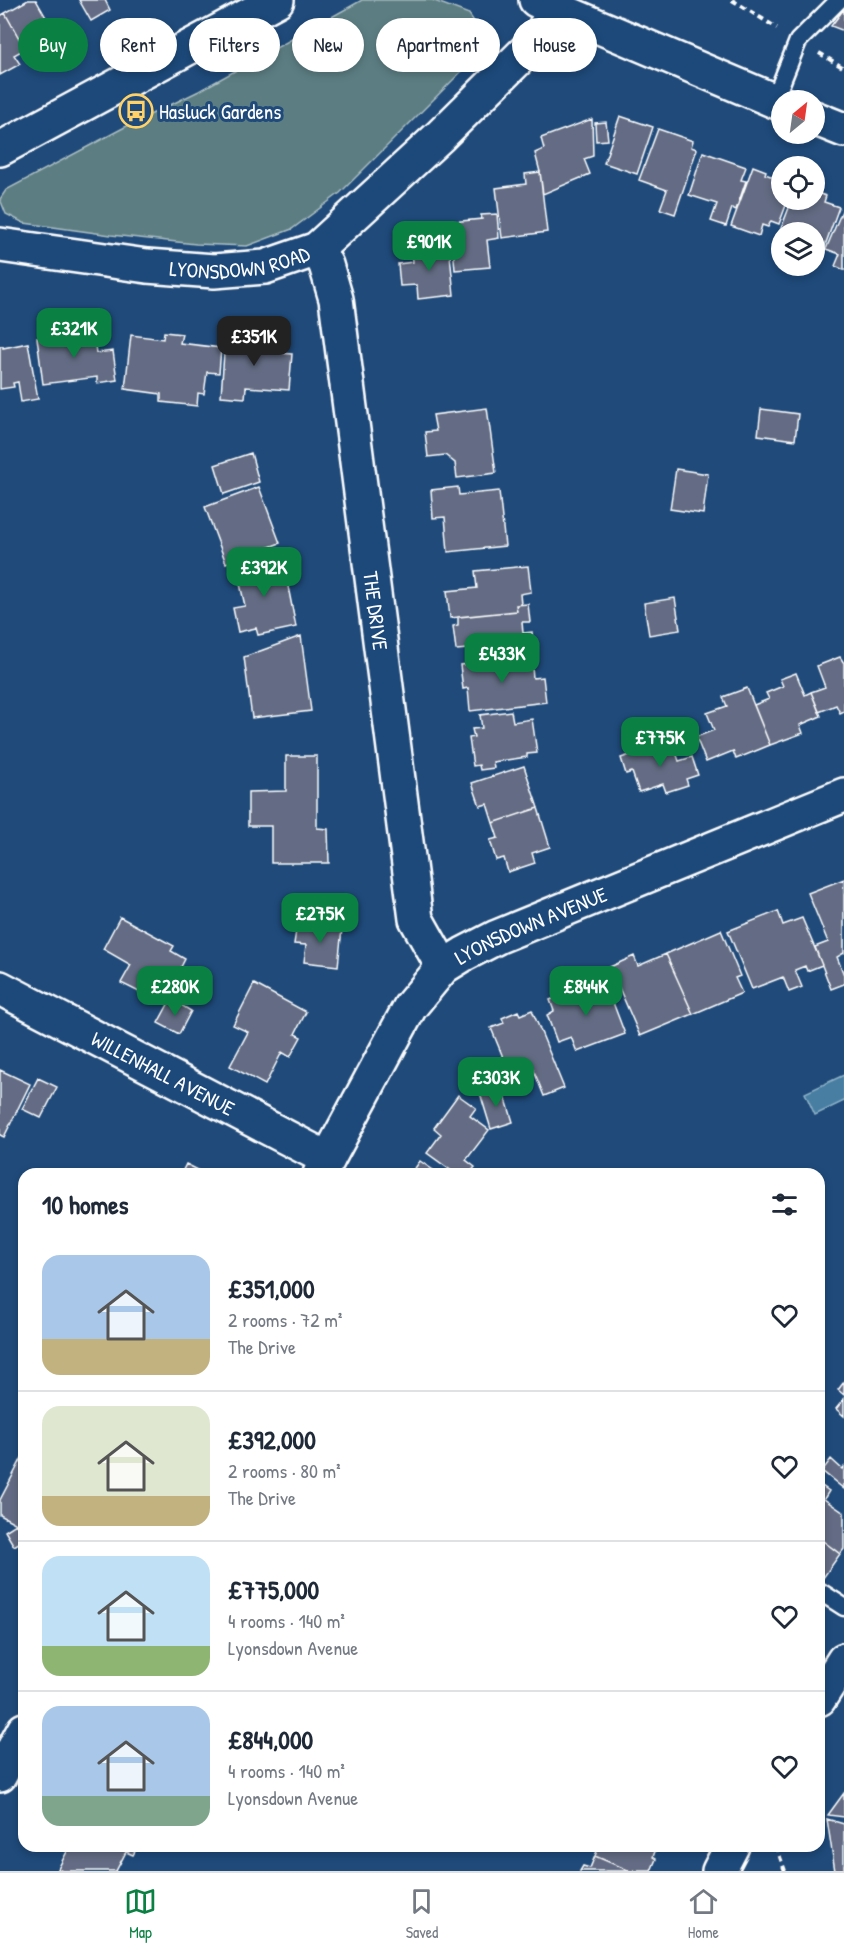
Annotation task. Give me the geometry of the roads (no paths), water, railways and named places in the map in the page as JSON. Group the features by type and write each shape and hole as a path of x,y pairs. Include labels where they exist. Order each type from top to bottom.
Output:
{"street":[{"path":"0,149 277,0"},
{"path":"560,6 771,99"},
{"name":"LYONSDOWN ROAD","path":"0,245 147,266 214,271 265,267 317,249 431,144 526,51 560,6"},
{"path":"825,122 844,130"},
{"name":"THE DRIVE","path":"317,249 326,266 336,299 416,919 443,967"},
{"name":"LYONSDOWN AVENUE","path":"324,1167 410,1006 443,967 497,937 844,795"},
{"name":"WILLENHALL AVENUE","path":"0,988 324,1167"},
{"path":"825,1690 844,1660"},
{"path":"0,1775 18,1741"},
{"path":"719,1871 729,1852"}],"lane":[{"path":"782,90 798,41 839,0"},
{"path":"825,1595 844,1607"}],"water":[{"path":"844,1075 844,1101 815,1115 805,1093"}],"place":[{"name":"Hasluck Gardens","path":"136,111"}]}
